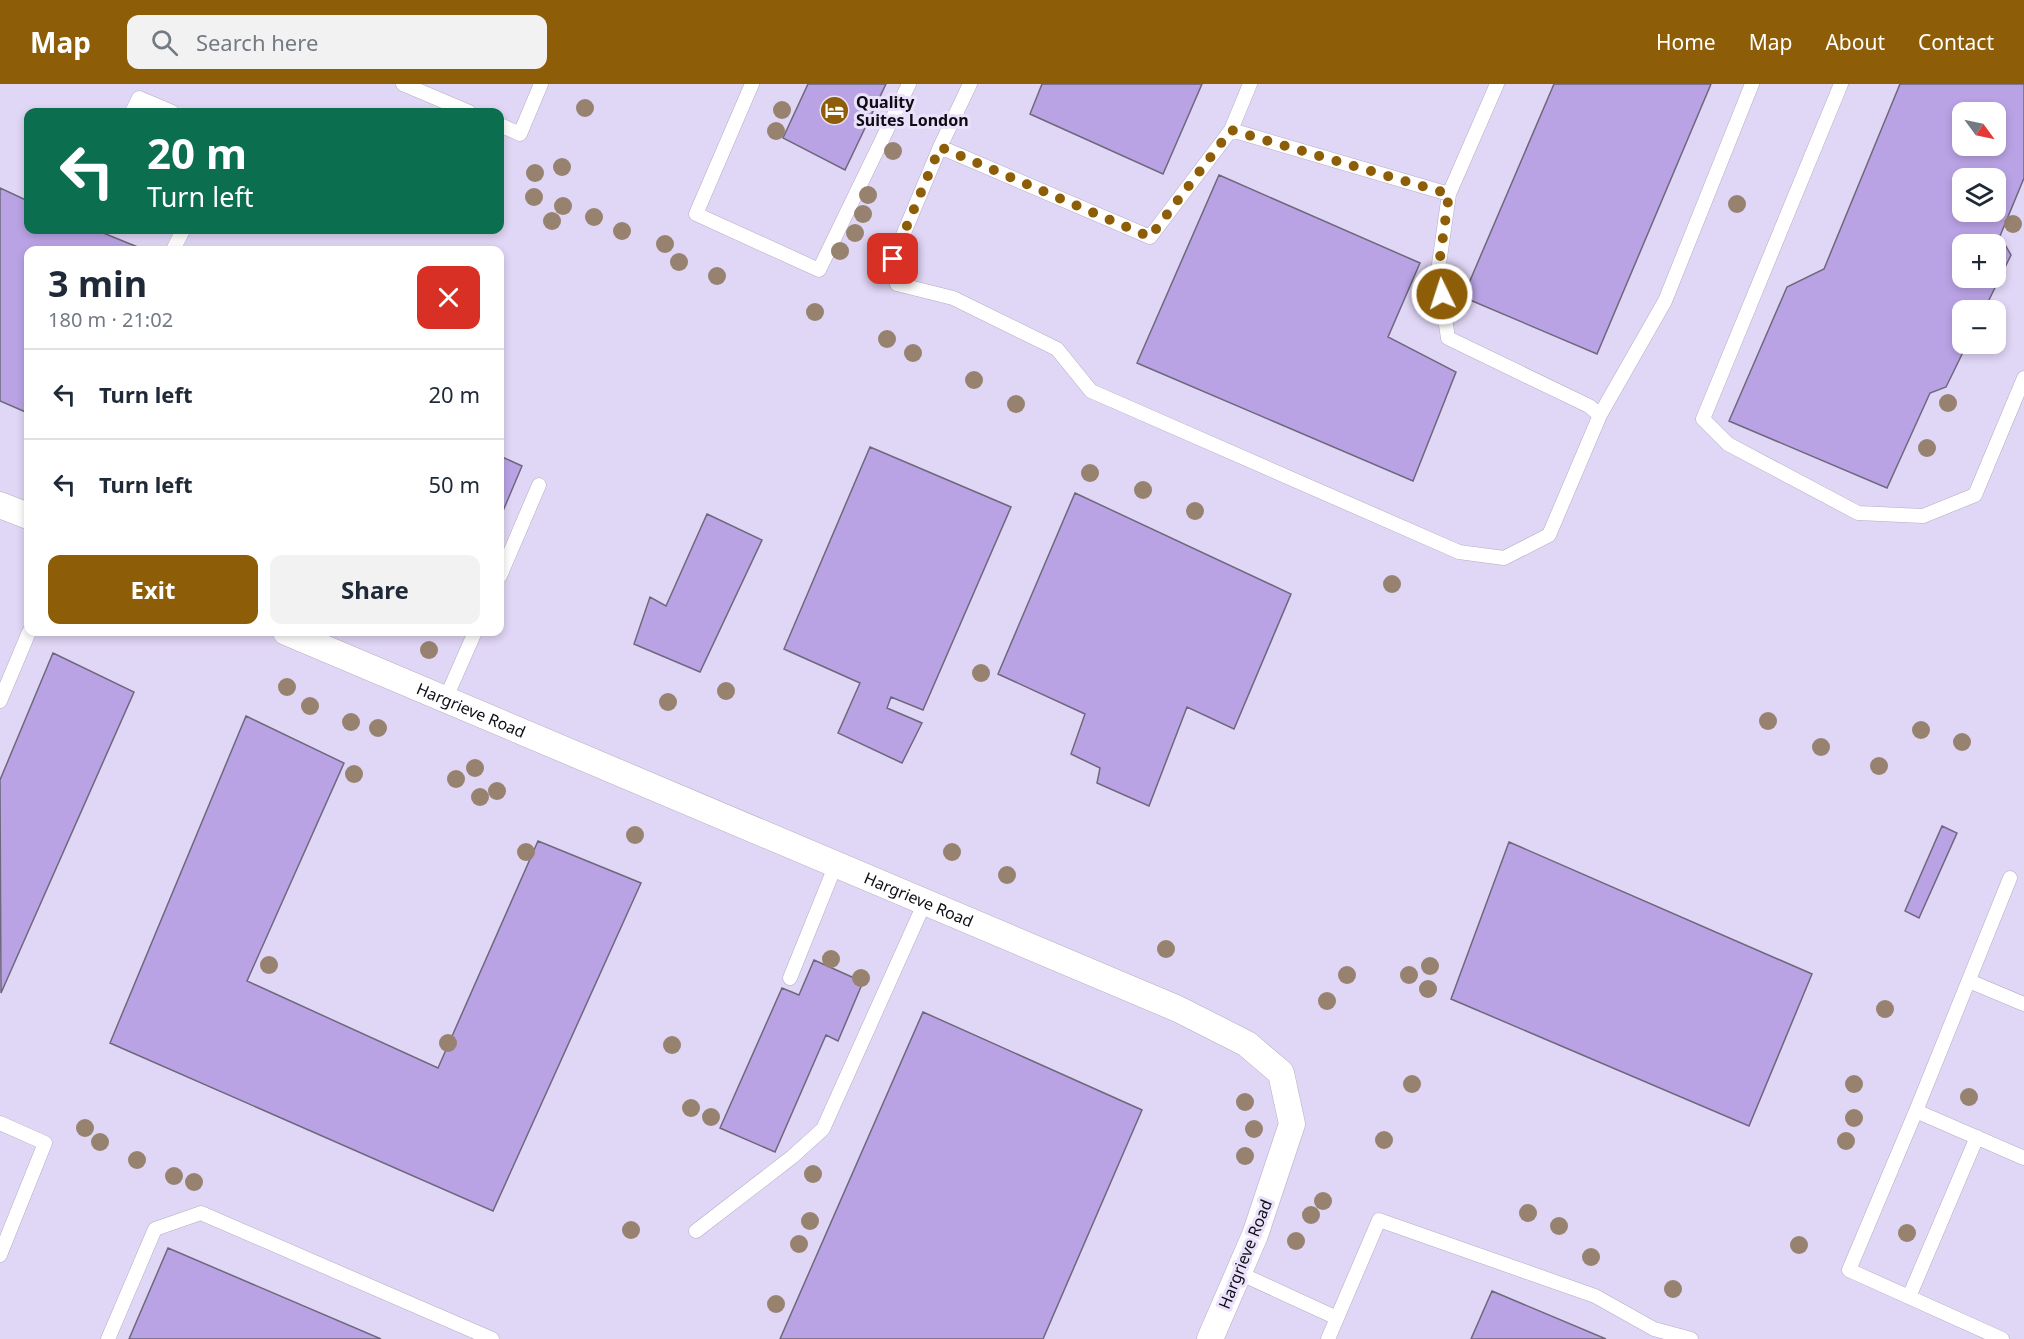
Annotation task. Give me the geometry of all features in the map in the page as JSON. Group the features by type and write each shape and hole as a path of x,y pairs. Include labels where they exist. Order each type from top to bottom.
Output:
{"street":[{"path":"0,505 24,514"},
{"name":"Hargrieve Road","path":"295,636 1178,1009 1247,1044 1281,1073 1292,1124 1255,1235 1210,1339"}],"lane":[{"path":"403,84 460,108"},
{"path":"504,127 520,134 541,84"},
{"path":"752,84 696,214 819,270 909,84"},
{"path":"970,84 940,147 893,259 897,284 953,298 1058,349 1090,392 1459,552 1504,558 1550,535 1600,415 1665,301 1752,84"},
{"path":"940,147 1150,237 1231,130 1250,84"},
{"path":"1497,84 1449,194 1438,272 1448,338 1589,406 1600,415"},
{"path":"1841,84 1703,419 1728,444 1858,513 1923,516 1975,495 2024,378"},
{"path":"134,108 139,98 163,108"},
{"path":"1231,130 1449,194"},
{"path":"504,567 539,486"},
{"path":"0,700 27,636"},
{"path":"445,700 473,636"},
{"path":"790,978 836,864"},
{"path":"2002,1339 1849,1270 2010,878"},
{"path":"696,1231 792,1157 823,1129 925,902"},
{"path":"1968,981 2024,1004"},
{"path":"1916,1111 2024,1158"},
{"path":"0,1124 45,1143 0,1255"},
{"path":"1910,1298 1977,1137"},
{"path":"108,1339 155,1229 201,1213 492,1339"},
{"path":"1328,1339 1378,1220 1595,1296 1654,1329 1691,1339"},
{"path":"1239,1273 1337,1318"}],"shaded area":[{"path":"0,84 2024,84 2024,1339 0,1339"}],"building":[{"name":"Quality Suites London","path":"808,84 886,84 845,170 783,138"},
{"path":"1042,84 1202,84 1163,174 1030,114"},
{"path":"1554,84 1711,84 1597,354 1463,297"},
{"path":"1900,84 2024,84 2024,178 2006,222 2006,168 1952,168 1952,222 2006,222 2001,234 1952,234 1952,288 1995,288 1989,300 1952,300 1952,354 1962,354 1946,387 1930,393 1887,488 1729,421 1787,287 1824,269"},
{"path":"1219,175 1420,263 1388,337 1456,372 1413,481 1137,363"},
{"path":"0,188 24,199 24,234 106,234 135,246 24,246 24,411 0,401"},
{"path":"2006,246 2011,255 2006,265"},
{"path":"870,447 1011,507 923,710 891,697 887,708 922,723 902,763 838,733 860,683 784,649"},
{"path":"504,458 522,466 504,509"},
{"path":"1075,493 1291,594 1234,729 1187,707 1149,806 1097,783 1100,768 1071,754 1085,714 998,674"},
{"path":"707,514 762,540 700,672 634,644 650,597 666,606"},
{"path":"53,653 134,692 1,993 0,780"},
{"path":"246,716 344,763 247,981 438,1068 538,841 641,883 493,1211 110,1043"},
{"path":"1942,826 1957,833 1919,918 1905,911"},
{"path":"1509,842 1812,974 1749,1126 1451,999"},
{"path":"814,960 863,982 838,1041 826,1035 775,1152 720,1128 782,988 799,995"},
{"path":"923,1012 1142,1110 1043,1339 780,1339"},
{"path":"168,1248 381,1339 129,1339"},
{"path":"1492,1291 1606,1339 1471,1339"}],"place":[{"name":"Quality Suites London","path":"835,111"}],"route":[{"path":"893,259 940,147 1150,237 1231,130 1449,194 1438,272 1442,294"}]}
